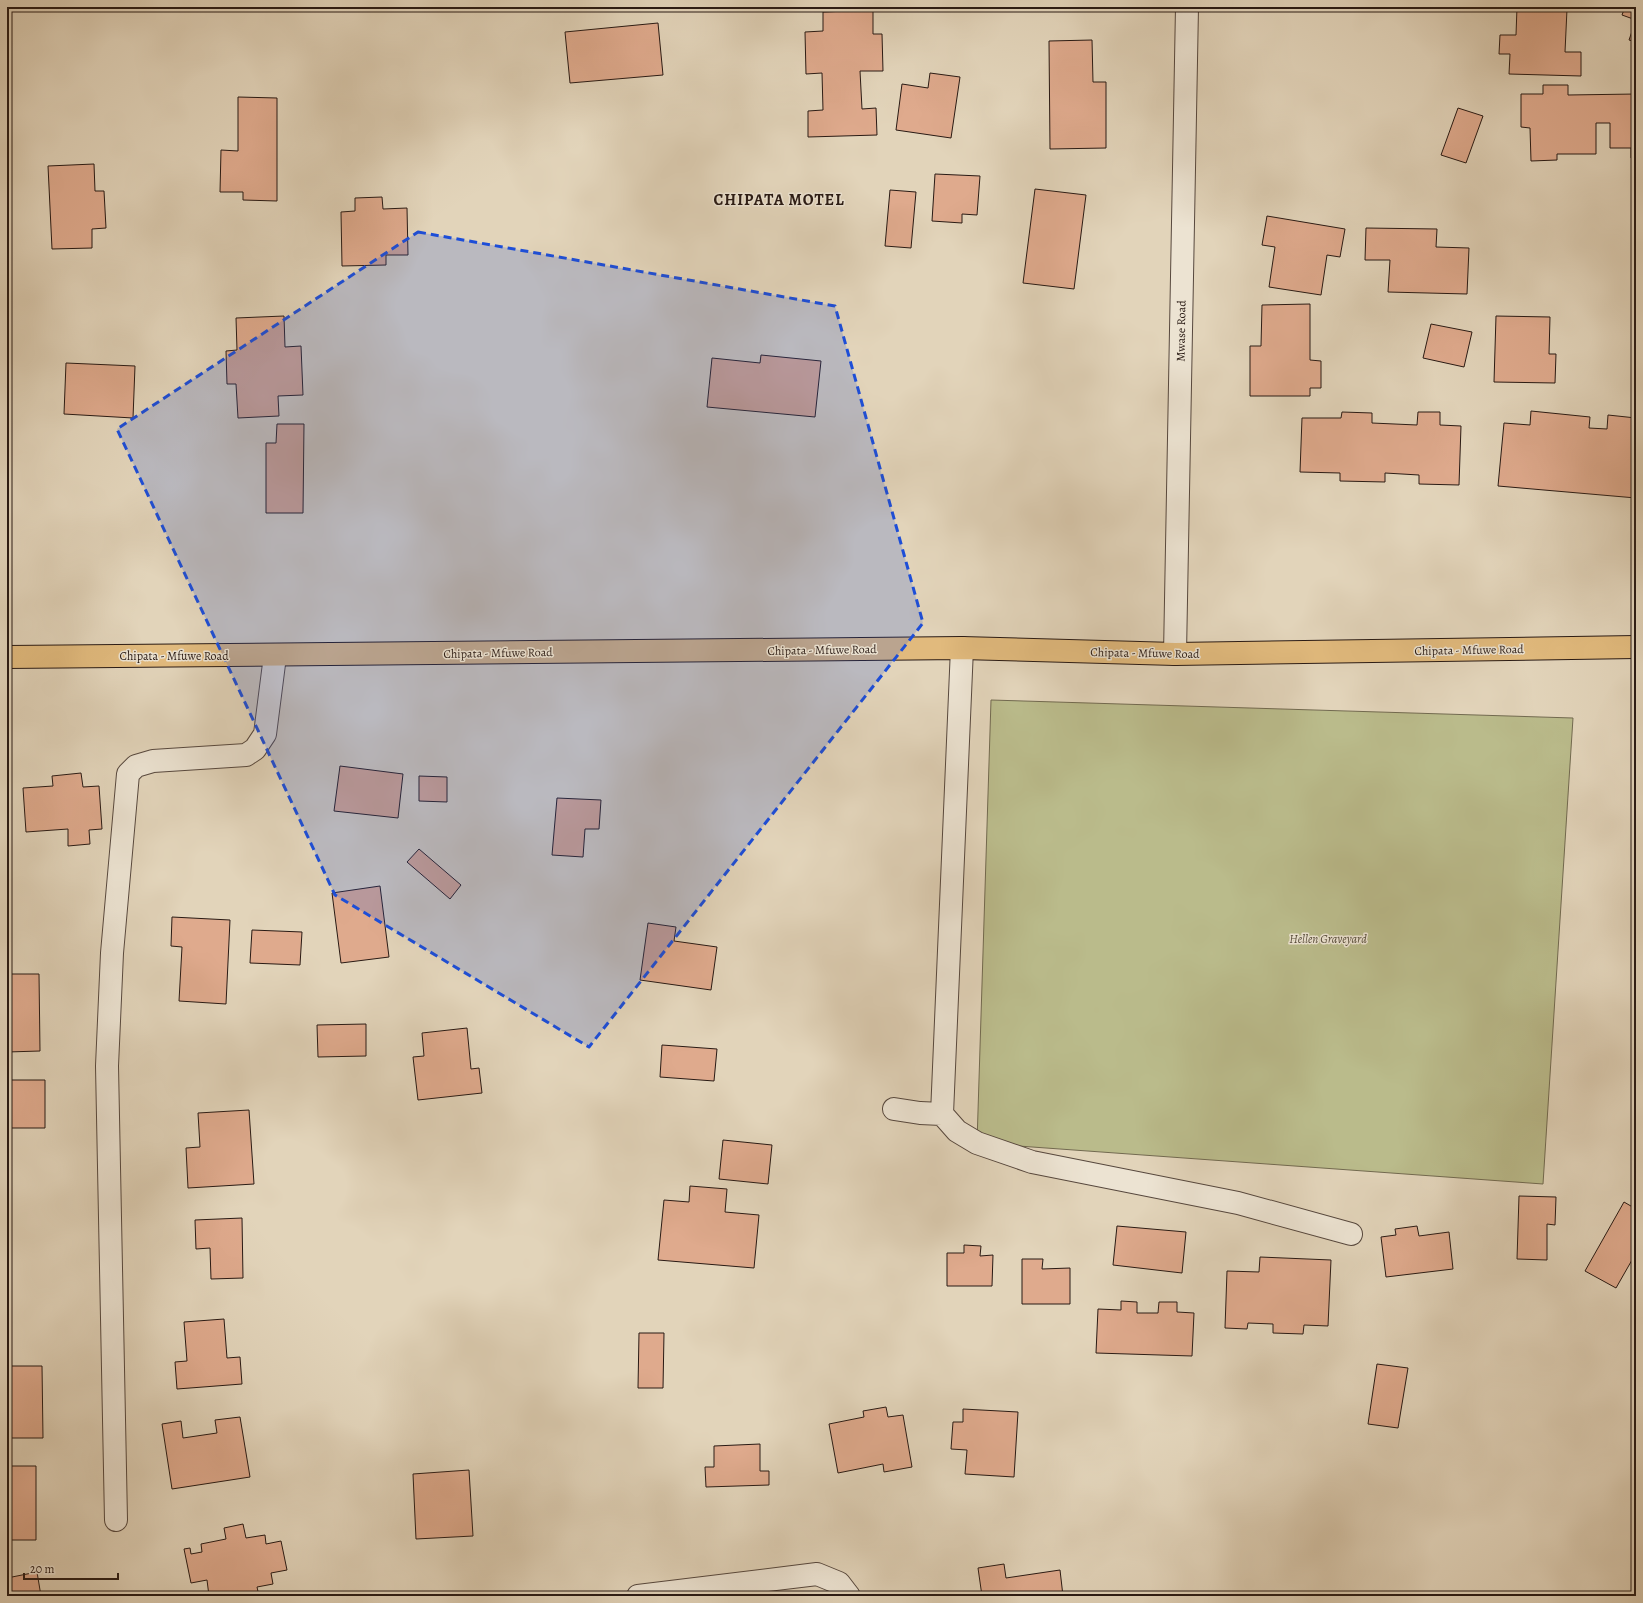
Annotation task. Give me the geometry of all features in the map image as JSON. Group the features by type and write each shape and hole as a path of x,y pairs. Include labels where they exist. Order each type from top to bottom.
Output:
{"main road":[{"name":"Chipata - Mfuwe Road","path":"7,658 962,648 1175,654 1636,647"}],"street":[{"name":"Mwase Road","path":"1175,654 1186,7"},
{"path":"962,648 942,1114 957,1131 977,1143 1032,1162 1238,1203 1351,1234"},
{"path":"116,1520 107,1066 112,953 128,774 136,766 153,761 246,756 255,749 265,734 275,656"},
{"path":"894,1110 942,1114"},
{"path":"638,1596 817,1574 839,1583 849,1596"}],"highlighted area":[{"path":"418,232 835,306 923,623 589,1047 335,895 117,429"}],"green space":[{"name":"Hellen Graveyard","path":"991,700 1573,718 1543,1184 977,1143"}],"building":[{"path":"1517,7 1567,9 1565,52 1581,52 1581,76 1509,74 1510,54 1499,54 1500,35 1516,35"},
{"path":"1625,7 1636,7 1636,20 1622,15"},
{"path":"873,10 873,34 882,34 883,71 860,71 862,109 876,108 877,135 808,137 808,111 823,110 822,73 806,74 805,32 823,31 823,12"},
{"path":"1636,20 1636,42 1629,40"},
{"path":"658,23 663,75 570,83 565,32"},
{"path":"1092,40 1093,82 1106,82 1106,148 1050,149 1049,41"},
{"path":"930,73 960,77 951,138 896,130 902,84 928,88"},
{"path":"1543,85 1568,85 1568,95 1636,94 1636,158 1631,158 1631,148 1610,148 1610,123 1596,123 1596,154 1557,154 1557,160 1531,161 1530,128 1521,127 1521,94 1543,94"},
{"path":"238,97 277,98 277,201 243,200 243,192 220,192 221,150 238,151"},
{"path":"1458,108 1483,116 1466,163 1441,155"},
{"path":"94,164 95,191 104,191 106,228 92,229 92,248 52,249 48,166"},
{"path":"935,174 980,176 977,215 962,214 962,223 932,221"},
{"path":"1035,189 1086,195 1074,289 1023,283"},
{"path":"890,190 916,192 911,248 885,246"},
{"path":"382,197 383,209 407,208 408,255 386,255 386,265 342,266 341,212 355,211 355,198"},
{"path":"1267,216 1345,229 1340,257 1327,255 1321,295 1269,287 1275,247 1262,245"},
{"path":"1366,228 1437,229 1436,247 1469,248 1467,294 1388,292 1390,260 1365,260"},
{"path":"1310,304 1310,360 1321,361 1321,388 1310,388 1310,396 1250,396 1250,346 1261,346 1262,305"},
{"path":"284,316 285,347 301,346 303,395 278,396 279,416 238,418 236,384 227,384 226,351 237,350 236,318"},
{"path":"1496,316 1550,317 1549,354 1556,354 1555,383 1494,382"},
{"path":"1431,324 1472,332 1464,367 1423,358"},
{"path":"761,355 821,361 815,417 707,407 712,358 760,363"},
{"path":"66,363 135,366 133,418 64,414"},
{"path":"1531,411 1590,417 1589,428 1607,429 1608,415 1636,418 1636,498 1498,486 1504,423 1530,425"},
{"path":"1342,412 1372,413 1372,423 1417,425 1418,412 1440,412 1440,425 1461,426 1459,485 1419,484 1419,475 1385,473 1385,482 1340,481 1340,473 1300,472 1302,418 1341,418"},
{"path":"277,424 304,424 303,513 266,513 266,443 276,443"},
{"path":"340,766 403,774 398,818 334,811"},
{"path":"81,773 83,787 99,786 102,829 89,830 90,844 68,846 68,829 26,832 23,788 53,786 52,776"},
{"path":"419,776 447,777 447,802 419,801"},
{"path":"557,798 601,800 599,829 585,829 583,857 552,855"},
{"path":"419,849 461,885 450,899 407,862"},
{"path":"380,886 389,957 341,963 332,893"},
{"path":"172,917 230,920 226,1004 179,1001 182,947 171,946"},
{"path":"648,923 676,927 674,941 717,947 711,990 640,980"},
{"path":"252,930 302,932 300,965 250,963"},
{"path":"7,974 39,974 40,1051 7,1052"},
{"path":"366,1024 366,1056 318,1057 317,1025"},
{"path":"467,1028 471,1069 479,1068 482,1093 418,1100 413,1057 424,1056 422,1033"},
{"path":"662,1045 717,1049 714,1081 660,1077"},
{"path":"10,1080 45,1080 45,1128 9,1128"},
{"path":"249,1110 254,1184 188,1188 186,1148 200,1147 198,1113"},
{"path":"723,1140 772,1145 768,1184 719,1179"},
{"path":"690,1186 727,1189 725,1212 759,1215 754,1268 658,1260 664,1200 689,1202"},
{"path":"1519,1196 1556,1197 1555,1225 1547,1224 1547,1260 1517,1259"},
{"path":"1624,1202 1636,1209 1636,1253 1616,1288 1585,1271"},
{"path":"242,1218 243,1278 211,1279 210,1248 196,1249 195,1220"},
{"path":"1117,1226 1186,1232 1182,1273 1113,1265"},
{"path":"1417,1226 1419,1236 1449,1232 1453,1269 1386,1277 1381,1237 1396,1235 1395,1229"},
{"path":"964,1245 981,1246 980,1256 993,1255 992,1286 947,1286 947,1253 964,1253"},
{"path":"1260,1257 1331,1260 1328,1326 1304,1325 1303,1334 1273,1333 1273,1324 1248,1323 1247,1329 1225,1328 1227,1271 1259,1272"},
{"path":"1022,1259 1043,1259 1042,1269 1070,1268 1070,1304 1022,1304"},
{"path":"1121,1301 1137,1302 1137,1313 1158,1313 1159,1302 1177,1302 1177,1312 1194,1313 1192,1356 1096,1353 1098,1309 1121,1310"},
{"path":"224,1319 227,1358 240,1357 242,1384 177,1389 175,1362 187,1361 184,1322"},
{"path":"639,1333 664,1333 663,1388 638,1388"},
{"path":"1377,1364 1408,1368 1398,1428 1368,1424"},
{"path":"7,1366 42,1366 43,1438 7,1438"},
{"path":"886,1407 888,1417 903,1415 912,1467 884,1472 883,1464 838,1473 829,1424 864,1417 863,1411"},
{"path":"963,1409 1018,1412 1014,1477 965,1474 967,1450 951,1449 953,1422 963,1422"},
{"path":"240,1417 250,1477 172,1489 162,1424 181,1421 183,1438 217,1433 215,1420"},
{"path":"760,1444 760,1471 769,1471 769,1485 706,1487 705,1467 714,1467 714,1446"},
{"path":"7,1466 36,1466 36,1540 7,1540"},
{"path":"469,1470 473,1536 416,1539 413,1474"},
{"path":"243,1524 246,1538 265,1535 266,1544 281,1541 287,1570 271,1573 273,1584 257,1587 259,1596 234,1596 233,1592 209,1596 207,1580 191,1583 184,1549 190,1548 191,1554 202,1552 201,1544 226,1539 224,1528"},
{"path":"1004,1564 1006,1578 1060,1570 1063,1596 982,1596 978,1568"},
{"path":"37,1572 41,1596 7,1596 7,1578"}],"district":[{"name":"CHIPATA MOTEL","path":"779,200"}]}
